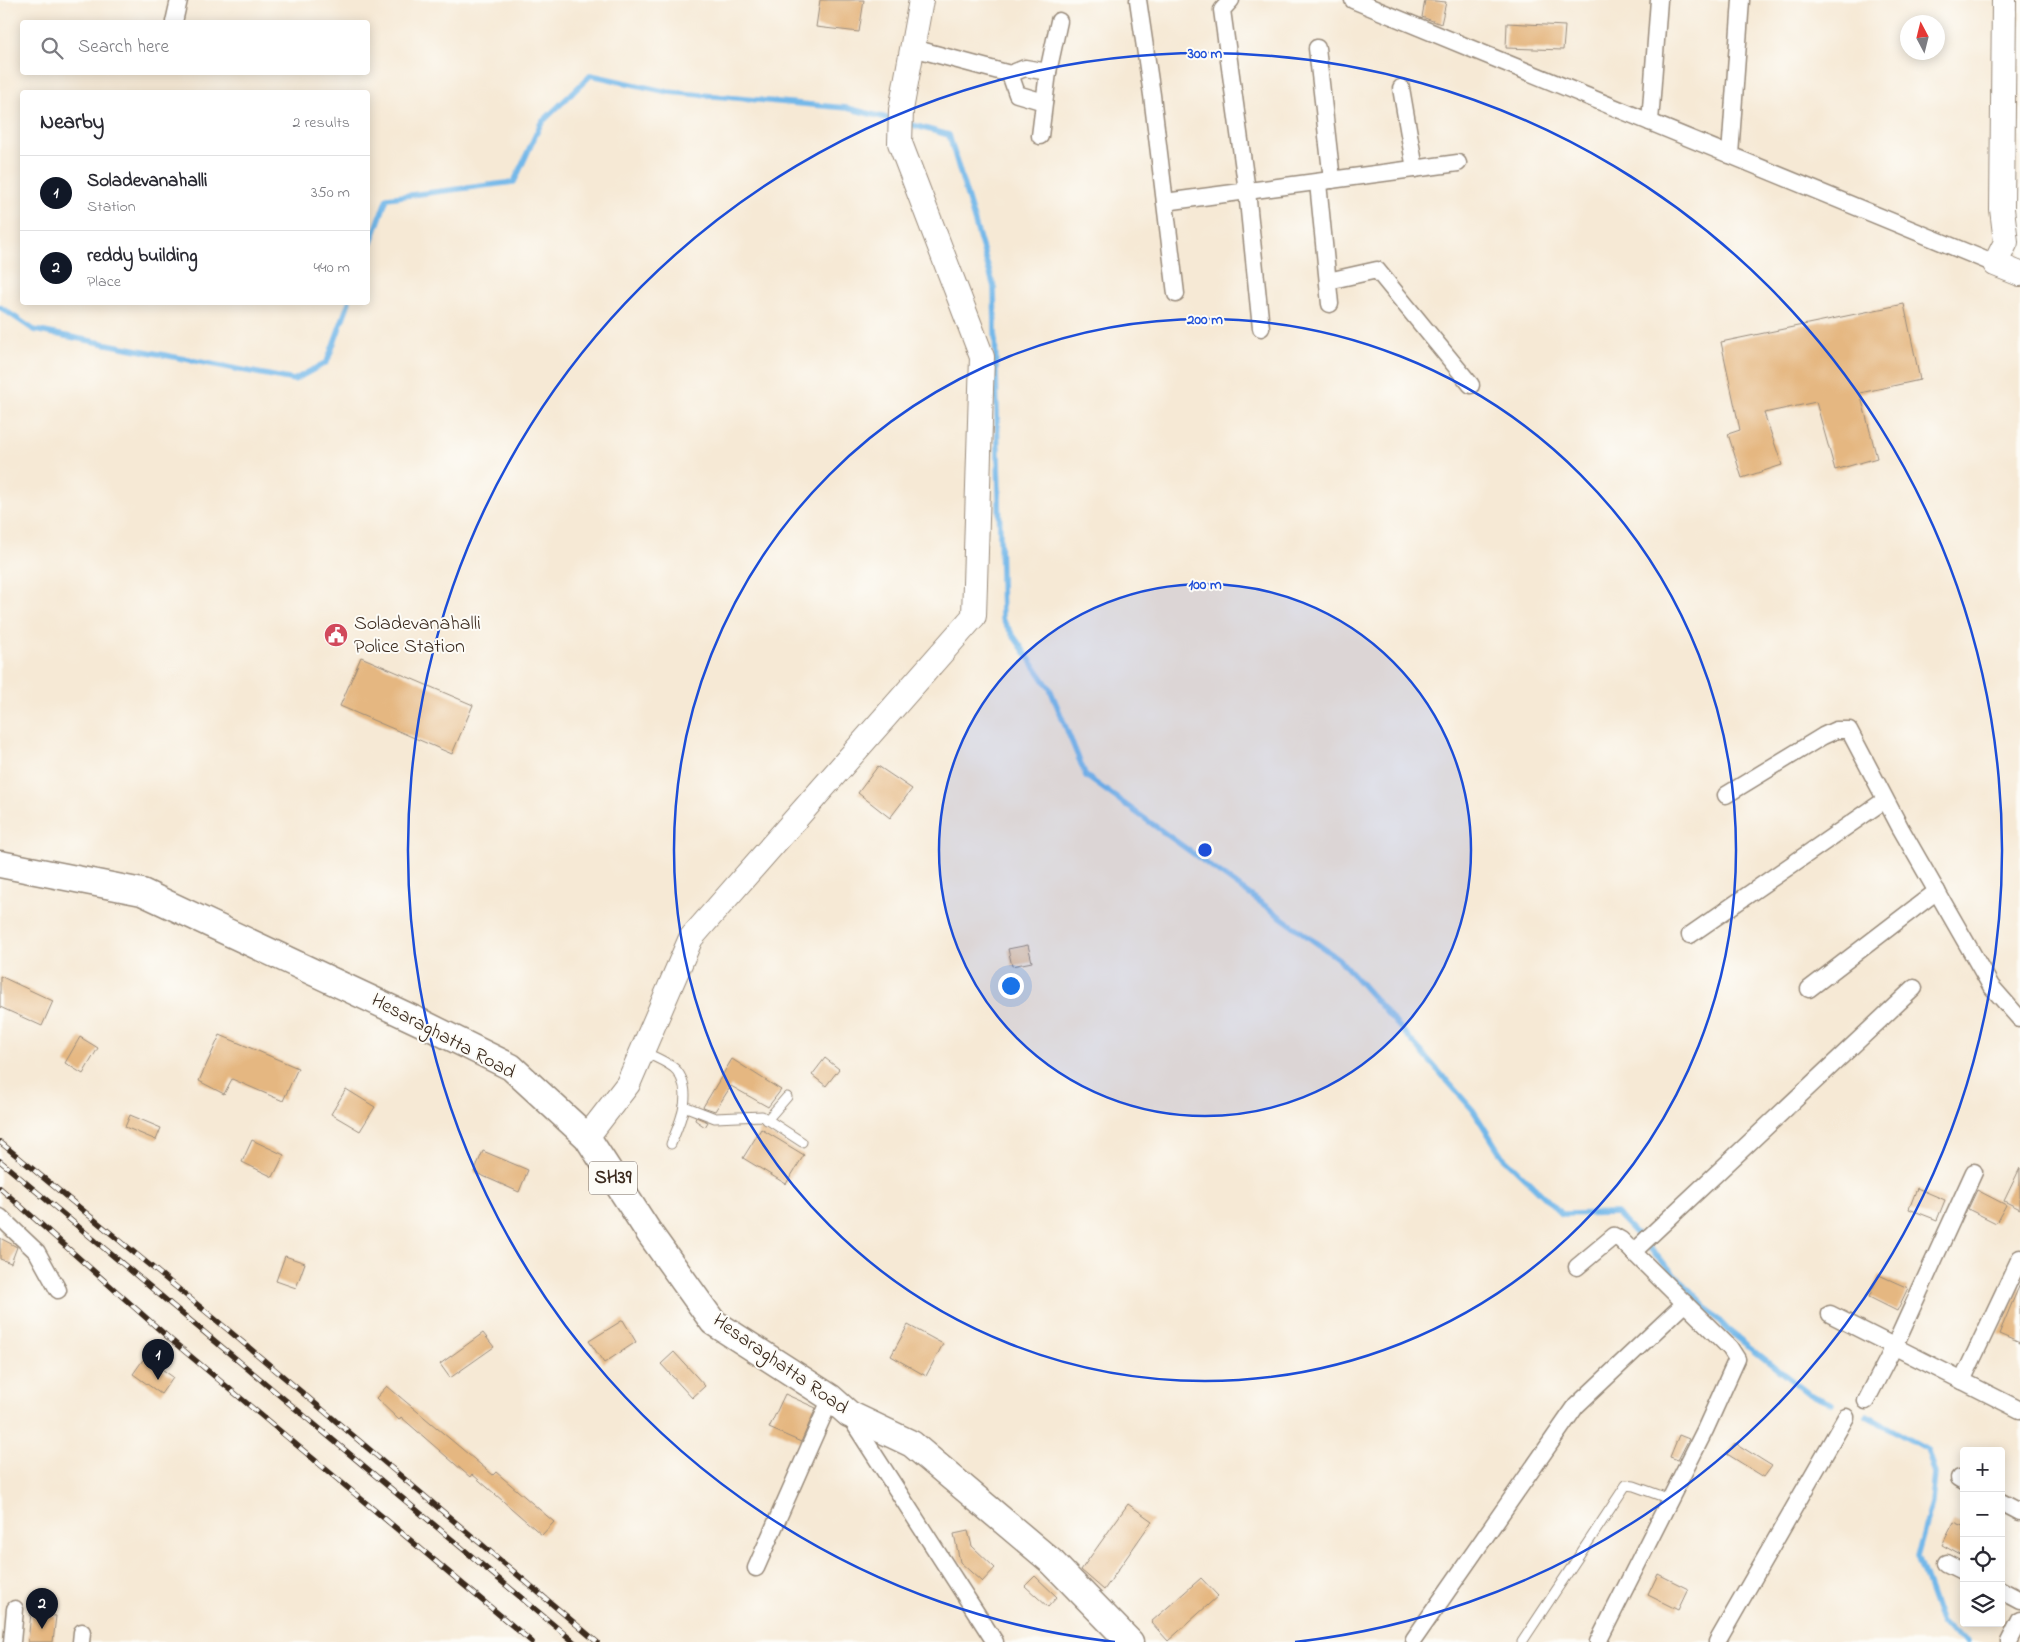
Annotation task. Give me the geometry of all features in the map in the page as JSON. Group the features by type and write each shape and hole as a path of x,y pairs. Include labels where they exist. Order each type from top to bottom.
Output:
{"main road":[{"name":"Hesaraghatta Road","path":"0,864 142,892 422,1023 511,1067 587,1138 650,1234 713,1322 840,1406 912,1444 1052,1562 1130,1642"}],"street":[{"path":"174,20 179,0"},
{"path":"587,1138 628,1084 691,938 974,616 982,357 900,143 901,110 921,0"},
{"path":"1138,0 1176,294"},
{"path":"1231,0 1222,10 1247,191 1261,328"},
{"path":"1353,0 2020,274"},
{"path":"1650,122 1659,0"},
{"path":"1730,155 1741,0"},
{"path":"1995,264 2013,241 2002,209 2004,0"},
{"path":"1040,136 1048,72 1060,21"},
{"path":"912,44 924,51 1010,74 1025,68 1048,72"},
{"path":"1317,48 1330,304"},
{"path":"1010,74 1017,94 1044,102"},
{"path":"1401,88 1415,169"},
{"path":"1164,202 1458,163"},
{"path":"1328,280 1377,270 1470,385"},
{"path":"1726,795 1823,736 1836,730 1849,730 1885,800 1991,986 2020,1020"},
{"path":"1690,935 1885,800"},
{"path":"1809,989 1937,891"},
{"path":"1634,1251 1914,988"},
{"path":"1866,1400 1894,1347 1974,1172"},
{"path":"0,1217 37,1252 58,1290"},
{"path":"1577,1267 1614,1236 1634,1251 1730,1348 1737,1359 1705,1430 1598,1642"},
{"path":"1962,1380 2020,1258"},
{"path":"1414,1639 1576,1406 1685,1303"},
{"path":"1830,1314 2020,1410"},
{"path":"756,1568 840,1406 995,1642"},
{"path":"1718,1642 1846,1418"},
{"path":"2005,1504 2020,1512"},
{"path":"1946,1563 1960,1570"},
{"path":"2005,1592 2020,1600"},
{"path":"12,1642 15,1609"},
{"path":"2009,1642 2020,1620"}],"lane":[{"path":"642,1050 677,1071 684,1088 684,1113 672,1144"},
{"path":"767,1120 787,1097"},
{"path":"684,1106 715,1118 762,1116 802,1142"},
{"path":"1522,1642 1626,1485 1670,1499"}],"building":[{"path":"820,0 864,0 859,32 816,27"},
{"path":"1425,0 1446,2 1441,24 1422,17"},
{"path":"1507,23 1565,26 1563,50 1506,48"},
{"path":"1904,304 1920,380 1860,393 1877,458 1835,470 1816,402 1764,413 1782,465 1742,478 1728,434 1740,430 1721,342"},
{"path":"361,657 473,705 452,754 340,706"},
{"path":"878,766 912,789 890,818 858,793"},
{"path":"1028,945 1032,962 1012,966 1008,949"},
{"path":"0,976 53,1001 42,1026 0,1007"},
{"path":"220,1035 298,1068 283,1101 232,1079 224,1094 199,1081"},
{"path":"80,1037 98,1048 83,1074 65,1063"},
{"path":"825,1058 839,1069 826,1086 812,1075"},
{"path":"732,1059 781,1090 768,1107 731,1086 715,1111 703,1107"},
{"path":"346,1089 375,1107 360,1131 331,1114"},
{"path":"130,1115 161,1128 156,1140 125,1127"},
{"path":"696,1117 708,1122 705,1127 695,1120"},
{"path":"761,1129 804,1155 786,1184 743,1158"},
{"path":"252,1140 284,1155 273,1177 242,1162"},
{"path":"483,1151 528,1170 519,1192 474,1172"},
{"path":"2020,1168 2020,1209 2004,1201"},
{"path":"1917,1188 1945,1200 1937,1220 1909,1209"},
{"path":"1977,1190 2006,1205 1996,1223 1968,1209"},
{"path":"0,1238 17,1247 11,1263 0,1259"},
{"path":"285,1256 305,1263 296,1288 276,1281"},
{"path":"1879,1275 1908,1288 1897,1311 1869,1297"},
{"path":"2020,1284 2020,1343 1999,1334"},
{"path":"623,1320 636,1342 604,1363 589,1341"},
{"path":"908,1325 943,1344 926,1376 891,1356"},
{"path":"483,1333 494,1347 450,1378 440,1364"},
{"path":"674,1352 705,1386 692,1398 661,1364"},
{"path":"145,1357 173,1377 161,1394 133,1374"},
{"path":"387,1386 493,1475 496,1472 554,1522 542,1535 472,1474 470,1477 401,1417 399,1420 376,1398"},
{"path":"785,1394 816,1408 801,1442 769,1428"},
{"path":"1679,1435 1689,1439 1678,1460 1670,1457"},
{"path":"1735,1443 1772,1466 1764,1477 1727,1454"},
{"path":"1128,1504 1152,1521 1104,1590 1081,1570"},
{"path":"1954,1522 1960,1524 1960,1555 1942,1545"},
{"path":"968,1531 972,1546 995,1568 982,1582 960,1562 954,1534"},
{"path":"1658,1574 1688,1589 1678,1610 1648,1595"},
{"path":"1035,1576 1057,1597 1048,1607 1025,1586"},
{"path":"1201,1578 1218,1596 1168,1641 1151,1622"},
{"path":"31,1613 56,1616 53,1642 28,1642"}],"waterway":[{"path":"370,245 387,198 514,182 541,123 591,75 668,92 847,108 894,120"},
{"path":"905,123 949,135 994,287 1002,619 1050,689 1086,776 1340,960 1473,1110 1502,1156 1562,1214 1616,1213 1728,1330 1809,1394 1832,1404"},
{"path":"0,307 34,330 294,380 327,362 348,305"},
{"path":"1867,1416 1927,1449 1935,1473 1932,1503 1917,1557 1941,1624 1967,1642"}],"railway":[{"path":"0,1142 227,1329 597,1642"},
{"path":"0,1161 574,1642"},
{"path":"0,1188 170,1339 532,1642"}],"place":[{"name":"Soladevanahalli Police Station","path":"336,635"},
{"name":"Soladevanahalli","path":"158,1380"},
{"name":"reddy building","path":"42,1629"}]}
